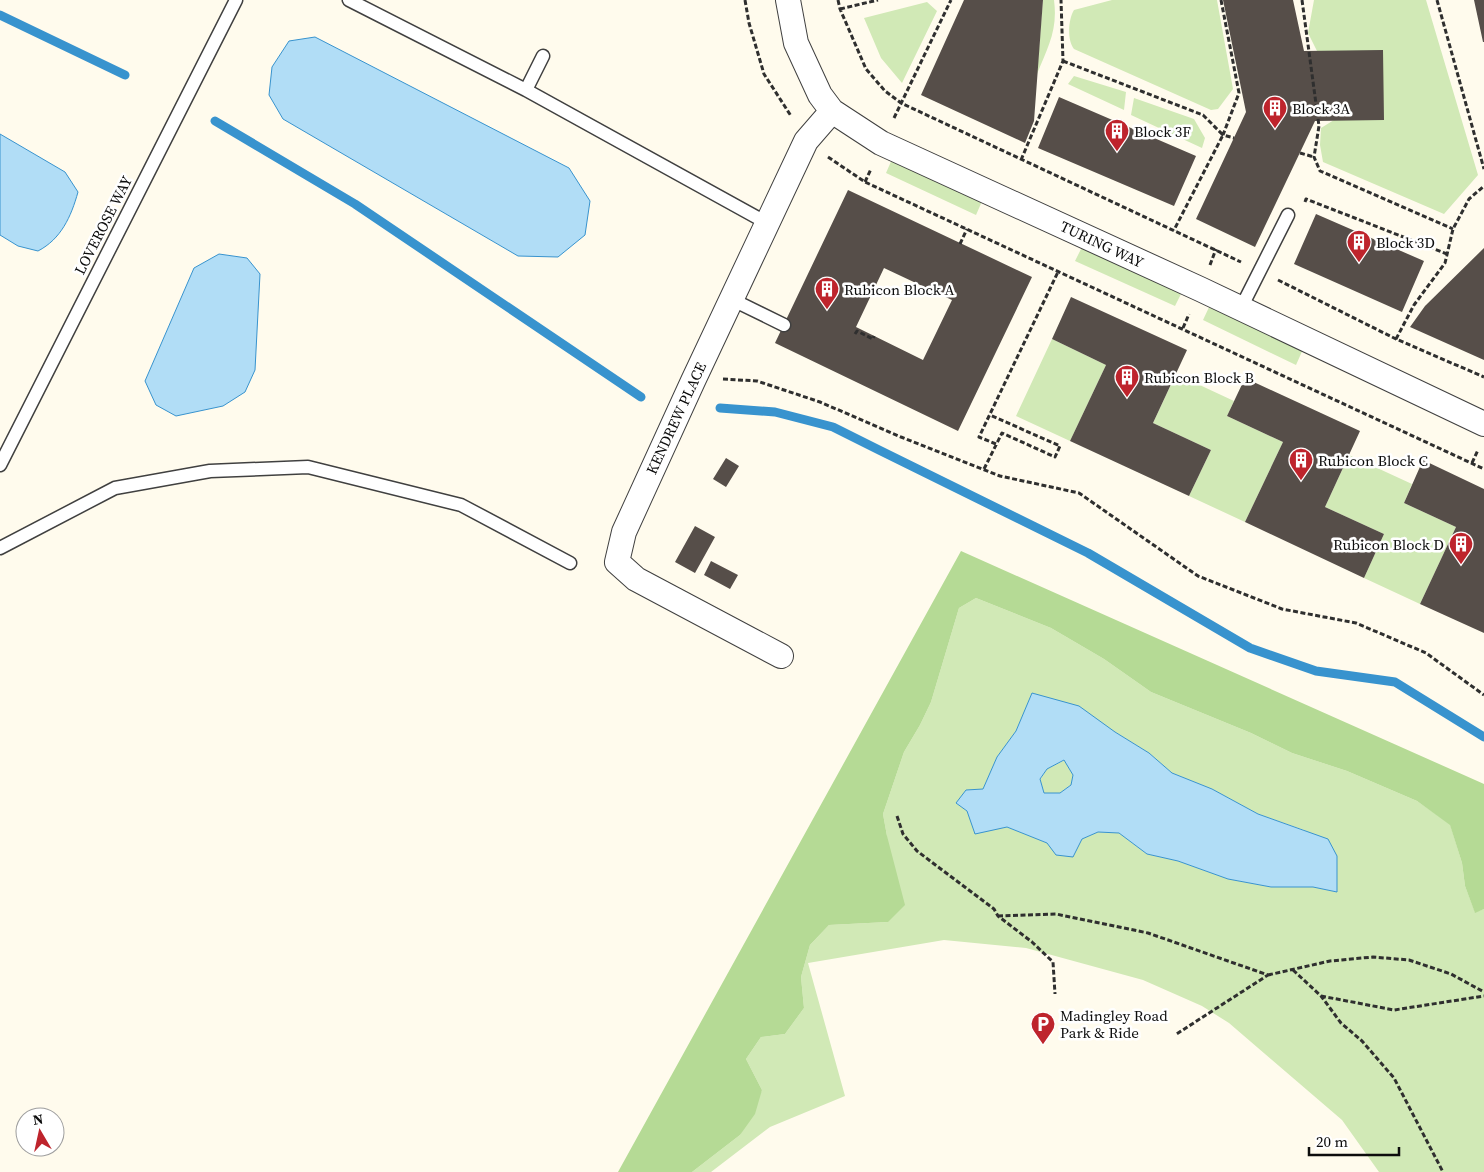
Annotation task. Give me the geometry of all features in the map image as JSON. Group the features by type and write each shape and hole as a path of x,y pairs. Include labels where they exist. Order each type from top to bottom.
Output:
{"street":[{"name":"TURING WAY","path":"788,0 796,43 820,95 832,111 880,143 1241,308 1484,424"},
{"name":"KENDREW PLACE","path":"781,656 636,579 617,562 624,532 692,381 767,223 806,142 832,111"}],"lane":[{"name":"LOVEROSE WAY","path":"0,465 236,0"},
{"path":"349,0 526,90 767,223"},
{"path":"526,90 543,56"},
{"path":"1241,308 1288,215"},
{"path":"731,299 784,325"},
{"path":"0,548 114,488 210,471 308,467 461,505 570,563"}],"path":[{"path":"745,0 749,23 764,74 806,142 866,182 1484,469"},
{"path":"838,0 840,9 866,69 885,91 901,103 1174,230 1396,338 1484,377"},
{"path":"840,9 878,0"},
{"path":"866,182 880,143 951,0"},
{"path":"1021,160 1063,61 1061,0"},
{"path":"1174,230 1223,135 1238,93 1220,0"},
{"path":"1302,0 1319,126 1314,157 1320,172 1453,229"},
{"path":"1437,0 1484,169"},
{"path":"1063,61 1202,115 1223,135 1234,138"},
{"path":"1300,153 1314,157"},
{"path":"1396,338 1414,305 1445,263 1453,229 1469,199 1484,186"},
{"path":"1303,207 1306,199 1447,254"},
{"path":"960,244 967,229"},
{"path":"996,444 980,436 1058,272"},
{"path":"855,334 856,331 873,339 874,336"},
{"path":"692,381 732,379 757,381 820,402 901,437 1000,476 1079,493 1198,576 1282,609 1356,623 1426,653 1484,695"},
{"path":"984,469 1002,432 1055,457 1060,446 990,415"},
{"path":"897,816 903,834 917,851 994,909 998,916 1032,942 1053,962 1055,994"},
{"path":"998,916 1056,914 1148,933 1268,975"},
{"path":"1176,1035 1268,975 1330,961 1372,957 1409,960 1450,974 1484,994"},
{"path":"1293,970 1321,996 1341,1023 1362,1041 1394,1078 1443,1172"},
{"path":"1321,996 1394,1010 1484,994"}],"green space":[{"path":"1043,0 1054,0 1055,20 1048,47 1037,74"},
{"path":"1112,0 1217,0 1233,89 1218,109 1211,110 1074,49 1070,41 1069,30 1070,19 1074,10"},
{"path":"1314,0 1426,0 1478,175 1444,214 1323,162 1320,145 1321,128 1334,120 1317,51 1308,33"},
{"path":"927,2 937,11 902,83 881,58 864,18"},
{"path":"1074,76 1126,92 1124,110 1068,84"},
{"path":"1134,98 1194,119 1205,138 1202,148 1131,115"},
{"path":"893,157 983,199 976,215 886,173"},
{"path":"1083,245 1183,290 1175,306 1075,261"},
{"path":"1211,303 1304,347 1296,365 1203,320"},
{"path":"1052,339 1106,365 1070,441 1016,416"},
{"path":"1176,374 1234,401 1227,416 1283,442 1245,522 1189,496 1211,450 1153,423"},
{"path":"1349,455 1412,484 1404,503 1456,527 1420,604 1364,578 1384,534 1325,507"},
{"path":"961,551 1484,784 1484,909 1475,913 1465,886 1462,863 1450,825 1417,801 1347,771 1292,753 1251,733 1151,692 1104,659 1051,628 976,598 959,608 931,702 904,752 883,814 905,905 888,922 829,925 810,945 801,977 804,1008 785,1034 761,1037 746,1059 762,1090 755,1114 740,1135 692,1172 618,1172"},
{"path":"976,598 1051,628 1104,659 1151,692 1251,733 1292,753 1347,771 1417,801 1450,824 1462,863 1465,886 1475,912 1484,909 1484,1172 1379,1172 1342,1120 1229,1023 1202,1006 1143,980 1026,948 944,940 808,963 845,1096 770,1127 711,1172 692,1172 740,1135 762,1090 746,1059 761,1037 785,1034 804,1008 801,977 810,945 829,925 888,922 887,836 883,814 904,752 931,702 959,608","holes":["1033,693 1115,732 1149,753 1172,773 1212,789 1258,814 1304,830 1337,892 1313,887 1271,887 1228,879 1178,861 1147,854 1119,833 1098,832 1082,839 1047,843 1007,827 975,833 967,811 956,803 983,790 997,757 1016,731"]},
{"path":"1065,760 1073,775 1071,785 1060,793 1044,793 1040,780 1047,769"}],"water":[{"path":"315,37 569,168 590,201 585,235 558,257 518,256 283,119 269,95 272,67 289,41"},
{"path":"0,134 65,172 78,192 72,210 59,234 38,251 18,246 0,235"},
{"path":"219,254 247,258 260,274 255,370 245,392 223,406 176,416 156,405 145,381 194,268"},
{"path":"1032,693 1079,706 1115,732 1149,753 1172,773 1212,789 1258,814 1328,839 1337,856 1337,892 1313,887 1271,887 1228,879 1178,861 1147,854 1119,833 1098,832 1082,839 1073,857 1056,855 1047,843 1007,827 975,834 967,811 956,803 966,790 983,789 997,757 1016,731","holes":["1064,760 1073,775 1071,785 1060,793 1044,793 1040,779 1047,769"]}],"building":[{"path":"964,0 1043,0 1034,121 1025,143 921,95"},
{"name":"Block 3A","path":"1223,0 1293,0 1304,51 1383,50 1384,120 1315,121 1255,247 1196,219 1246,112"},
{"path":"1474,0 1484,0 1484,42 1483,42"},
{"name":"Block 3F","path":"1059,97 1196,156 1174,206 1038,148"},
{"name":"Rubicon Block A","path":"848,190 1032,277 958,431 775,343","holes":["884,268 952,300 923,360 856,327"]},
{"name":"Block 3D","path":"1316,214 1424,261 1402,312 1294,264"},
{"path":"1484,248 1484,360 1410,327 1425,306"},
{"name":"Rubicon Block B","path":"1071,297 1187,350 1153,423 1211,450 1189,496 1070,441 1106,365 1052,339"},
{"name":"Rubicon Block C","path":"1245,378 1360,431 1325,507 1384,534 1364,578 1245,522 1283,442 1227,416"},
{"path":"726,458 739,466 726,487 713,479"},
{"name":"Rubicon Block D","path":"1423,460 1484,489 1484,633 1420,604 1456,527 1404,503"},
{"path":"695,526 715,537 695,573 675,562"},
{"path":"711,561 738,575 730,589 704,575"}],"waterway":[{"path":"0,15 125,75"},
{"path":"215,121 355,204 641,397"},
{"path":"720,408 775,412 833,427 1088,553 1250,648 1316,671 1395,682 1484,737"}],"place":[{"name":"Block 3A","path":"1275,129"},
{"name":"Block 3F","path":"1117,152"},
{"name":"Block 3D","path":"1359,263"},
{"name":"Rubicon Block A","path":"827,310"},
{"name":"Rubicon Block B","path":"1127,398"},
{"name":"Rubicon Block C","path":"1301,481"},
{"name":"Rubicon Block D","path":"1461,565"},
{"name":"Madingley Road Park & Ride","path":"1043,1045"}]}
